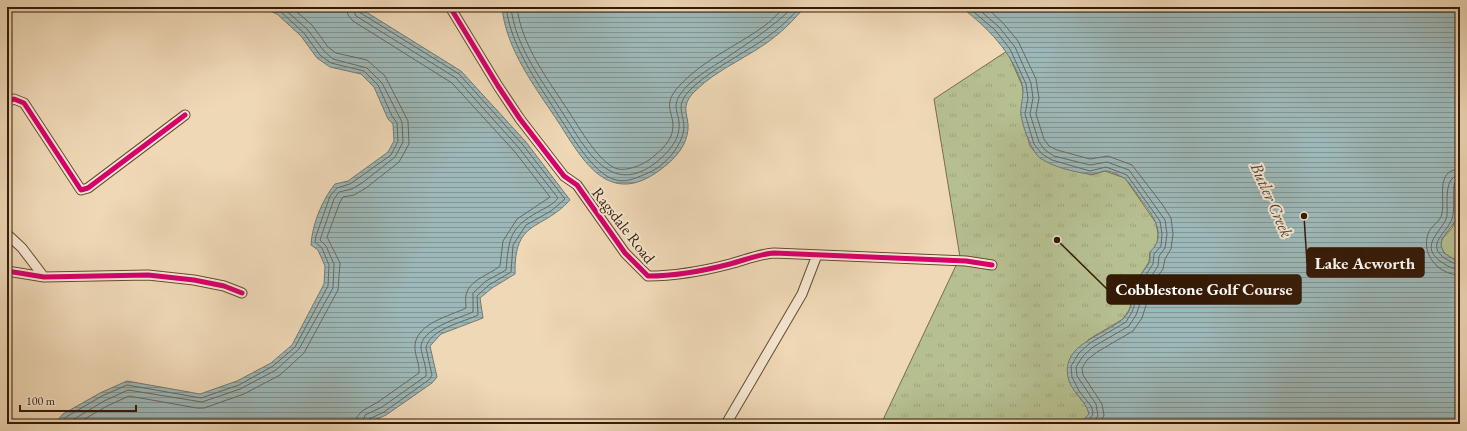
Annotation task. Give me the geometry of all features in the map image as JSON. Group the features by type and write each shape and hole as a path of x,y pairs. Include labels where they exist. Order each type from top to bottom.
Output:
{"street":[{"name":"Ragsdale Road","path":"450,7 520,119 564,176 577,185 625,253 648,276 668,276 688,273 763,254 966,260 992,264"},
{"path":"7,102 14,99 24,103 81,190 88,188 185,115"},
{"path":"7,234 22,248 44,277"},
{"path":"726,424 802,294 816,255"},
{"path":"7,271 44,277 148,276 194,280 224,286 242,293"}],"green space":[{"path":"1007,51 1022,85 1024,97 1021,114 1030,146 1039,157 1091,175 1105,171 1125,178 1156,223 1158,234 1157,246 1150,252 1149,262 1140,276 1129,310 1123,319 1088,340 1076,393 1088,408 1089,414 1079,424 881,424 960,257 934,99"},
{"path":"1460,176 1460,260 1454,259 1446,254 1442,250 1441,244 1443,238 1453,226"}],"water":[{"path":"260,7 358,7 461,71 526,142 570,200 559,210 524,234 519,243 516,256 515,274 492,288 480,298 483,318 441,334 430,346 437,377 432,383 386,415 367,424 54,424 63,414 100,393 127,381 200,394 237,381 271,363 292,345 324,284 325,266 318,250 311,245 313,229 318,213 330,190 335,184 348,181 388,152 394,141 393,124 388,119 374,87 361,74 330,67 317,58 301,36 277,14"},
{"path":"502,7 805,7 777,35 724,69 695,91 687,103 687,135 680,151 660,170 642,180 626,184 612,182 599,175 588,165 578,152 523,68 509,38"},
{"name":"Butler Creek","path":"961,7 1460,7 1460,176 1456,220 1442,239 1441,246 1444,253 1455,260 1460,260 1460,424 1079,424 1089,414 1085,404 1069,382 1068,366 1071,356 1086,342 1115,325 1127,315 1132,304 1138,282 1150,261 1150,252 1156,245 1158,230 1156,222 1126,179 1106,171 1091,174 1070,170 1051,164 1037,155 1023,125 1021,110 1023,88 1012,61 998,41"}],"cycle path":[{"path":"450,7 520,119 564,176 577,185 625,253 648,276 699,271 774,253 966,261 992,265"},
{"path":"7,102 14,99 24,103 81,190 88,188 185,115"},
{"path":"7,271 44,277 148,275 194,280 224,286 242,293"}],"place":[{"name":"Lake Acworth","path":"1304,216"},
{"name":"Cobblestone Golf Course","path":"1057,240"}]}
